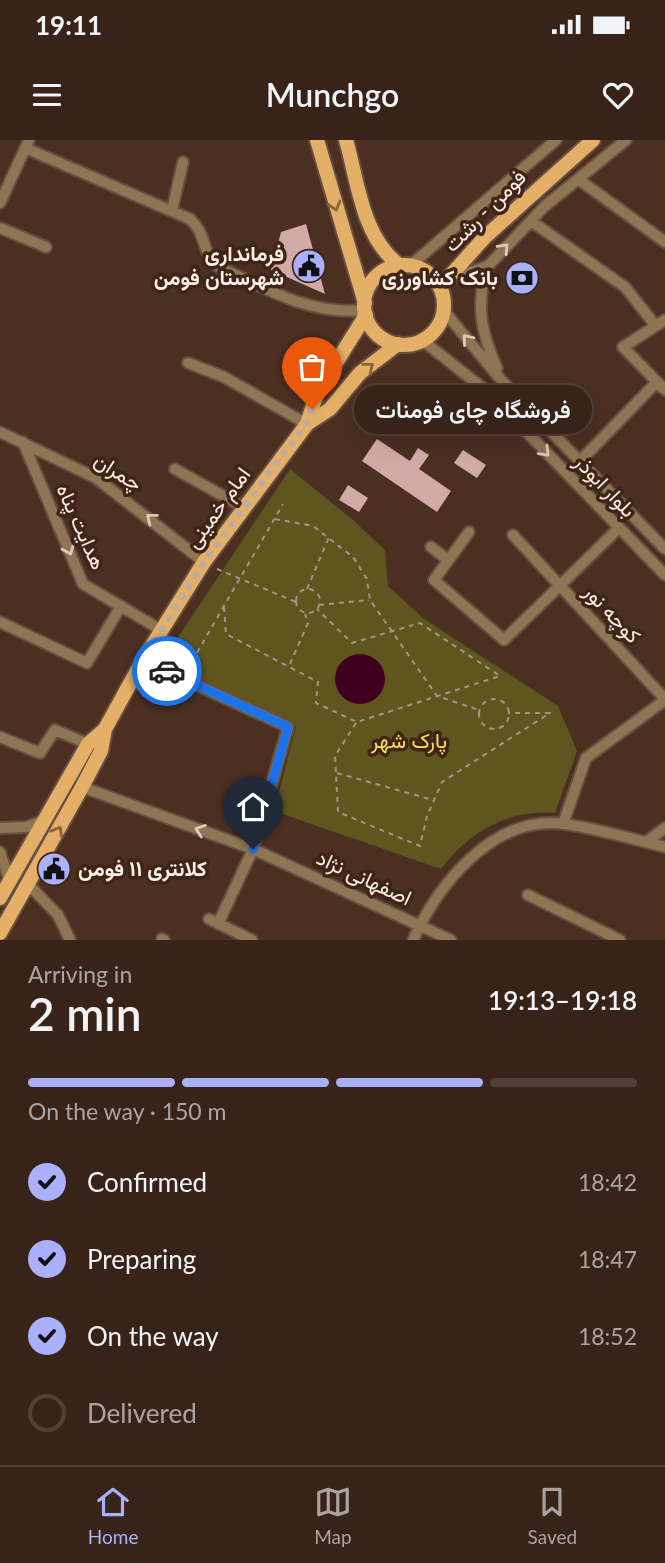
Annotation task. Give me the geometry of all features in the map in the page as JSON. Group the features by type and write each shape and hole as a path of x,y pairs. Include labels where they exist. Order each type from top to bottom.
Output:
{"main road":[{"path":"317,140 365,310 376,333 398,344 422,340 440,323 444,311 443,283 383,253 372,235 346,140"},
{"name":"فومن - رشت","path":"443,283 485,237 593,140"},
{"path":"365,310 369,286 376,276 405,265"},
{"name":"امام خمینی","path":"0,933 101,751 105,729 143,660 204,562 306,424 317,394 365,310"},
{"name":"امام خمینی","path":"306,424 330,408 360,373 398,344"},
{"name":"امام خمینی","path":"0,898 88,744 105,729"}],"street":[{"path":"405,265 556,140"},
{"path":"443,283 488,266 531,221 626,140"},
{"path":"0,203 27,144 172,210 198,226 208,258 219,267 305,306 347,312 365,310"},
{"path":"172,210 184,162"},
{"path":"578,179 665,242"},
{"path":"531,221 625,287 660,323 623,347 661,386 580,461"},
{"path":"0,228 46,247"},
{"path":"488,266 481,288 480,316 486,345 502,380"},
{"name":"بلوار ابوذر","path":"444,311 502,380 665,549"},
{"name":"بلوار ابوذر","path":"422,340 489,393 665,575"},
{"path":"188,363 224,377 306,424"},
{"name":"چمران","path":"0,432 96,478 204,562"},
{"name":"هدایت پناه","path":"23,442 83,584 161,630"},
{"path":"175,469 243,507"},
{"path":"469,532 434,580 504,640 619,528"},
{"name":"کوچه نور","path":"513,536 665,700"},
{"path":"431,547 449,559"},
{"path":"0,622 87,663 121,606"},
{"path":"143,660 288,727 253,849 214,921 252,940"},
{"path":"563,824 586,758 665,700"},
{"path":"0,737 40,753 55,730 88,744"},
{"name":"اصفهانی نژاد","path":"82,787 253,849 451,940"},
{"path":"0,828 26,827 46,820"},
{"path":"413,940 427,909 463,863 506,834 534,825 563,824 665,847"},
{"path":"646,842 665,828"},
{"path":"0,852 9,882"},
{"path":"28,884 58,915 70,940"},
{"path":"528,895 620,940"}],"path":[{"path":"182,678 283,504"},
{"path":"275,519 313,526 353,557 367,579 370,600 437,696 480,710"},
{"path":"307,590 329,537"},
{"path":"204,562 239,580 296,602 308,623 290,665"},
{"path":"296,602 299,593 307,590 316,592 319,605 317,609"},
{"path":"319,605 370,600"},
{"path":"223,607 226,634 290,665 318,682 316,703 357,722"},
{"path":"304,612 317,609"},
{"path":"317,609 352,643 420,624 500,676 357,722 335,756 338,812 420,846 442,782 550,713 509,713 498,700 487,701 480,710 481,721 494,729 504,724 509,713"},
{"path":"336,773 434,800"}],"green space":[{"name":"پارک شهر","path":"290,469 385,550 388,586 424,619 558,706 577,751 555,813 521,815 491,826 464,844 441,869 274,811 296,727 161,663"}],"shaded area":[{"path":"360,654 378,661 385,679 378,697 360,704 342,697 335,679 342,661"}],"building":[{"path":"306,224 325,294 271,270 281,232"},
{"path":"389,400 411,413 403,427 381,413"},
{"path":"377,439 410,461 418,448 429,455 419,469 451,491 437,512 362,461"},
{"path":"463,450 486,465 477,478 454,463"},
{"path":"348,485 368,498 359,512 339,500"}],"way so far":[{"path":"167,671 143,660 204,562 306,424 312,409"}],"place":[{"name":"فرمانداری شهرستان فومن","path":"309,266"},
{"name":"بانک کشاورزی","path":"522,278"},
{"name":"فروشگاه چای فومنات","path":"312,409"},
{"name":"کلانتری ۱۱ فومن","path":"54,869"}],"route":[{"path":"167,671 288,727 253,849"}]}
